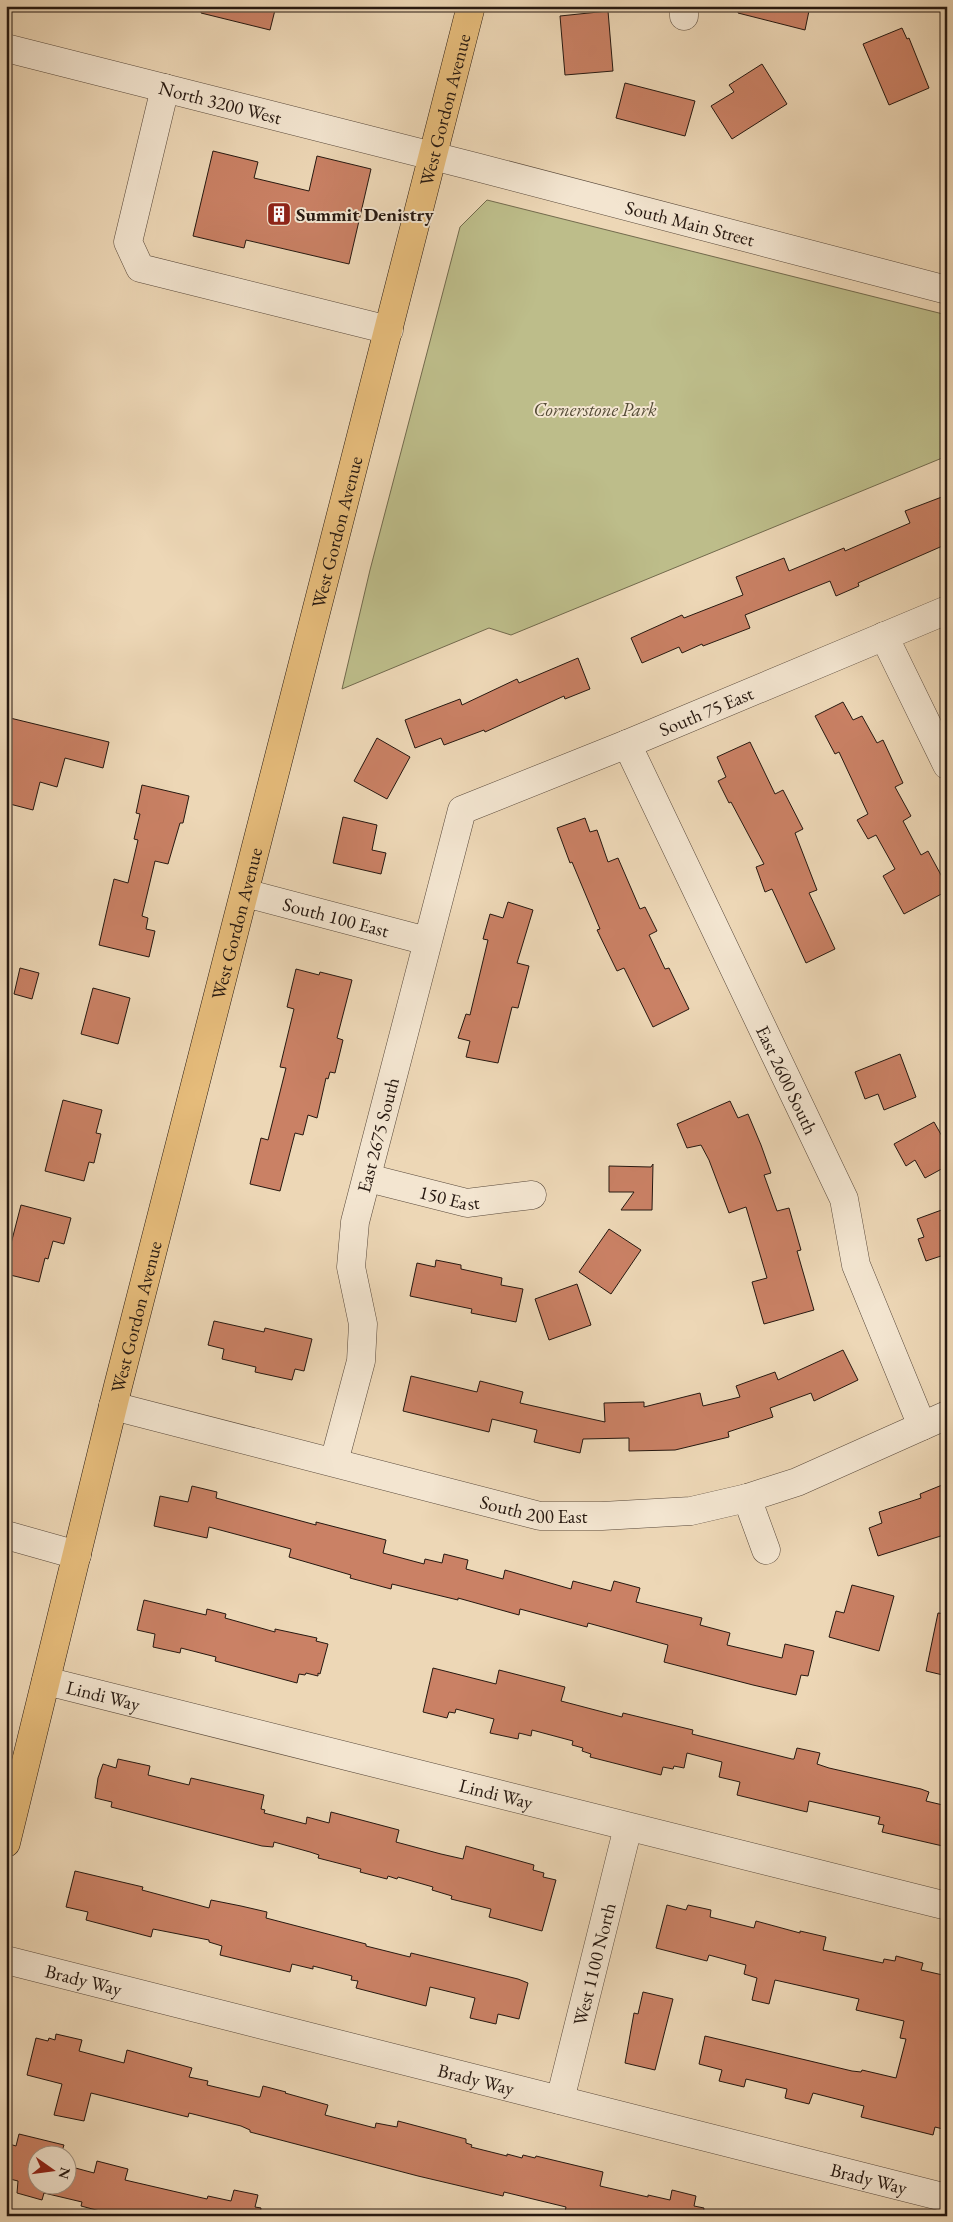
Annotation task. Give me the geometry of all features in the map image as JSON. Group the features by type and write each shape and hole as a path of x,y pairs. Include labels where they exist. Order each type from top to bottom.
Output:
{"main road":[{"name":"West Gordon Avenue","path":"6,1842 113,1406 472,6"}],"street":[{"name":"North 3200 West","path":"6,48 434,156"},
{"path":"165,88 128,242 140,268 390,330"},
{"name":"South Main Street","path":"434,156 947,290"},
{"name":"South 75 East","path":"462,810 627,744 947,610"},
{"path":"884,636 947,765"},
{"name":"East 2600 South","path":"627,744 844,1199 856,1265 935,1420"},
{"name":"East 2675 South","path":"334,1462 362,1360 363,1324 351,1267 355,1222 368,1178 462,810"},
{"name":"South 100 East","path":"245,893 427,941"},
{"name":"150 East","path":"368,1178 467,1203 532,1195"},
{"name":"South 200 East","path":"113,1406 540,1516 602,1516 691,1511 747,1498 797,1482 935,1420"},
{"path":"747,1498 766,1550"},
{"path":"6,1535 77,1555"},
{"name":"Lindi Way","path":"46,1681 947,1906"},
{"name":"West 1100 North","path":"560,2100 628,1827"},
{"name":"Brady Way","path":"6,1960 947,2198"}],"green space":[{"name":"Cornerstone Park","path":"487,200 947,315 947,456 511,635 489,628 342,689 370,570 460,227"}],"building":[{"path":"202,6 276,6 270,30 201,13"},
{"path":"739,6 810,6 805,30 738,13"},
{"path":"608,11 613,71 565,75 560,16"},
{"path":"902,28 907,39 909,38 929,88 889,105 863,44"},
{"path":"762,64 787,104 732,139 711,106 734,92 729,85"},
{"path":"625,83 695,101 685,136 616,118"},
{"name":"Summit Denistry","path":"213,151 258,162 254,178 309,191 317,156 371,169 349,264 246,240 244,248 193,236"},
{"path":"947,495 947,544 858,583 859,586 836,596 830,581 745,615 750,628 703,646 702,644 682,653 679,647 642,663 631,638 682,615 684,618 743,595 736,577 784,558 789,571 844,548 845,551 910,523 905,511"},
{"path":"578,658 590,689 565,699 564,696 485,732 484,730 444,745 441,738 415,748 405,720 460,699 462,705 517,679 519,683"},
{"path":"843,702 853,720 862,716 877,743 883,740 903,783 895,787 911,816 903,821 921,855 928,851 947,886 947,891 904,914 883,876 895,869 876,835 868,839 857,820 868,814 839,752 835,754 815,716"},
{"path":"6,717 109,742 103,768 65,758 57,787 40,782 33,810 6,803"},
{"path":"377,738 410,757 387,799 354,781"},
{"path":"750,742 775,794 783,790 803,829 795,833 817,890 809,893 835,949 806,963 772,889 765,892 756,867 764,864 718,781 726,777 717,757"},
{"path":"142,785 189,796 183,823 180,823 168,864 155,861 142,916 148,918 146,929 155,931 149,957 99,945 114,879 128,883 138,840 134,839 140,814 136,813"},
{"path":"343,817 377,825 372,850 386,853 381,874 333,863"},
{"path":"585,818 590,832 597,830 608,862 618,858 640,909 645,907 657,931 649,935 665,969 669,968 689,1009 653,1027 624,968 617,971 597,930 600,929 572,862 570,863 557,828"},
{"path":"508,902 533,910 517,963 529,966 518,1008 512,1007 498,1063 466,1057 470,1041 458,1038 466,1014 470,1015 488,940 483,939 490,914 503,918"},
{"path":"20,968 39,973 32,999 14,994"},
{"path":"296,969 319,975 320,972 352,980 337,1038 343,1040 335,1073 330,1072 328,1079 326,1078 317,1118 308,1115 303,1135 295,1133 280,1191 250,1184 261,1138 268,1140 286,1068 280,1067 294,1009 287,1007"},
{"path":"93,988 130,998 118,1044 81,1034"},
{"path":"900,1054 916,1097 884,1110 878,1094 865,1099 855,1072"},
{"path":"63,1100 102,1110 96,1133 101,1134 94,1163 89,1162 84,1181 45,1171"},
{"path":"730,1101 738,1118 748,1114 771,1173 764,1175 777,1211 789,1208 801,1250 797,1251 814,1310 764,1324 752,1282 767,1278 746,1207 729,1213 709,1160 701,1145 687,1148 677,1124"},
{"path":"934,1122 947,1145 947,1166 925,1178 915,1160 906,1166 894,1144"},
{"path":"653,1164 652,1210 621,1210 634,1192 609,1192 609,1166 651,1167"},
{"path":"21,1205 71,1218 64,1244 53,1241 48,1259 45,1258 39,1282 6,1274 6,1263"},
{"path":"947,1208 947,1254 926,1261 918,1239 924,1237 917,1219"},
{"path":"609,1229 641,1250 611,1294 579,1272"},
{"path":"436,1260 461,1265 461,1269 502,1278 501,1285 523,1289 516,1322 471,1313 472,1309 410,1296 417,1263 435,1267"},
{"path":"577,1284 591,1325 549,1340 535,1299"},
{"path":"214,1321 264,1332 265,1328 312,1339 304,1371 295,1369 292,1380 255,1372 256,1367 222,1359 224,1349 208,1345"},
{"path":"843,1350 858,1380 814,1401 811,1393 770,1408 773,1417 728,1432 729,1437 675,1450 629,1451 629,1438 583,1439 580,1453 534,1442 537,1430 492,1419 489,1432 403,1411 411,1376 477,1392 480,1381 523,1392 520,1403 605,1422 604,1403 644,1402 644,1407 700,1393 703,1406 740,1397 736,1386 775,1372 778,1380"},
{"path":"947,1483 947,1534 878,1556 869,1528 882,1523 879,1512 921,1498 920,1494"},
{"path":"192,1486 217,1492 216,1498 316,1525 316,1522 386,1540 383,1553 424,1564 425,1559 442,1563 444,1554 468,1560 466,1569 503,1579 505,1570 571,1589 573,1581 611,1591 614,1581 640,1588 636,1602 702,1618 700,1625 730,1633 727,1645 782,1658 785,1644 814,1651 808,1676 801,1675 796,1695 664,1662 668,1645 588,1623 587,1627 520,1609 519,1615 458,1598 458,1600 392,1584 391,1589 350,1578 351,1575 289,1557 291,1549 209,1527 207,1538 154,1526 160,1496 188,1502"},
{"path":"852,1585 894,1596 879,1651 829,1637 836,1611 844,1613"},
{"path":"144,1600 206,1615 207,1609 226,1614 225,1618 275,1632 275,1629 317,1638 316,1641 328,1644 320,1674 318,1673 318,1676 306,1673 305,1675 299,1674 297,1683 215,1661 216,1657 181,1648 180,1653 153,1647 155,1634 137,1630"},
{"path":"938,1613 947,1614 947,1676 926,1671"},
{"path":"433,1668 496,1684 499,1670 565,1687 561,1701 622,1717 623,1713 693,1730 692,1734 792,1759 794,1759 797,1748 820,1753 817,1764 929,1792 926,1801 947,1806 947,1847 882,1832 884,1825 878,1824 880,1817 809,1801 807,1812 737,1795 740,1782 719,1777 722,1762 687,1753 684,1768 674,1766 673,1769 663,1767 661,1775 590,1757 591,1754 582,1751 583,1748 572,1745 573,1741 532,1730 531,1736 519,1733 518,1739 490,1733 494,1719 456,1709 455,1713 449,1712 447,1718 423,1712"},
{"path":"118,1759 150,1766 148,1775 189,1785 191,1778 264,1795 261,1809 265,1810 264,1813 306,1824 307,1817 329,1823 331,1812 399,1830 396,1842 441,1854 463,1859 466,1846 534,1865 533,1870 544,1873 543,1877 556,1880 542,1931 489,1917 491,1909 451,1899 452,1896 432,1890 433,1887 398,1877 397,1879 388,1876 387,1879 360,1872 361,1869 318,1858 319,1855 274,1842 273,1847 262,1846 111,1807 112,1802 95,1798 98,1778 103,1764 116,1768"},
{"path":"75,1871 143,1887 142,1890 209,1908 211,1900 267,1912 266,1918 366,1944 366,1946 410,1957 411,1953 518,1979 528,1983 519,2019 498,2014 496,2024 470,2018 475,1998 430,1987 426,2006 356,1988 358,1981 351,1980 352,1976 313,1966 313,1969 292,1964 290,1972 220,1955 222,1946 209,1942 209,1940 153,1929 151,1937 86,1920 88,1912 66,1907"},
{"path":"667,1905 686,1910 688,1905 711,1910 710,1917 754,1928 756,1921 800,1933 800,1931 826,1937 823,1950 883,1963 884,1959 895,1961 896,1956 923,1963 921,1970 947,1976 947,2130 935,2127 933,2135 861,2117 864,2106 813,2093 809,2104 785,2098 787,2089 746,2079 744,2087 719,2081 722,2070 699,2064 705,2036 852,2071 861,2072 862,2070 896,2078 906,2039 900,2038 904,2021 856,2010 859,1999 775,1980 769,2004 752,2000 757,1978 744,1974 746,1965 709,1955 707,1961 656,1948"},
{"path":"643,1992 673,1999 655,2070 625,2063 634,2013 638,2014"},
{"path":"56,2034 82,2040 79,2051 124,2063 127,2050 192,2068 189,2077 208,2081 207,2085 258,2097 260,2097 263,2086 328,2105 325,2115 375,2128 376,2123 397,2127 398,2121 466,2139 466,2143 472,2145 471,2147 507,2156 507,2154 522,2158 523,2155 535,2158 536,2156 603,2172 600,2186 670,2200 672,2190 696,2196 694,2206 704,2208 703,2216 564,2216 566,2207 504,2192 503,2196 418,2176 250,2132 250,2130 241,2126 189,2113 188,2117 91,2093 84,2121 54,2115 62,2084 27,2075 36,2038 48,2041 49,2038 55,2040"},
{"path":"19,2134 60,2144 28,2144 28,2194 44,2194 42,2200 17,2193 18,2181 6,2178 6,2143 16,2146"},
{"path":"97,2161 128,2169 125,2180 207,2199 208,2196 231,2201 234,2190 258,2195 255,2207 261,2208 260,2216 119,2216 81,2206 82,2202 48,2194 78,2194 78,2169 94,2173"}],"place":[{"name":"Summit Denistry","path":"279,214"}]}
